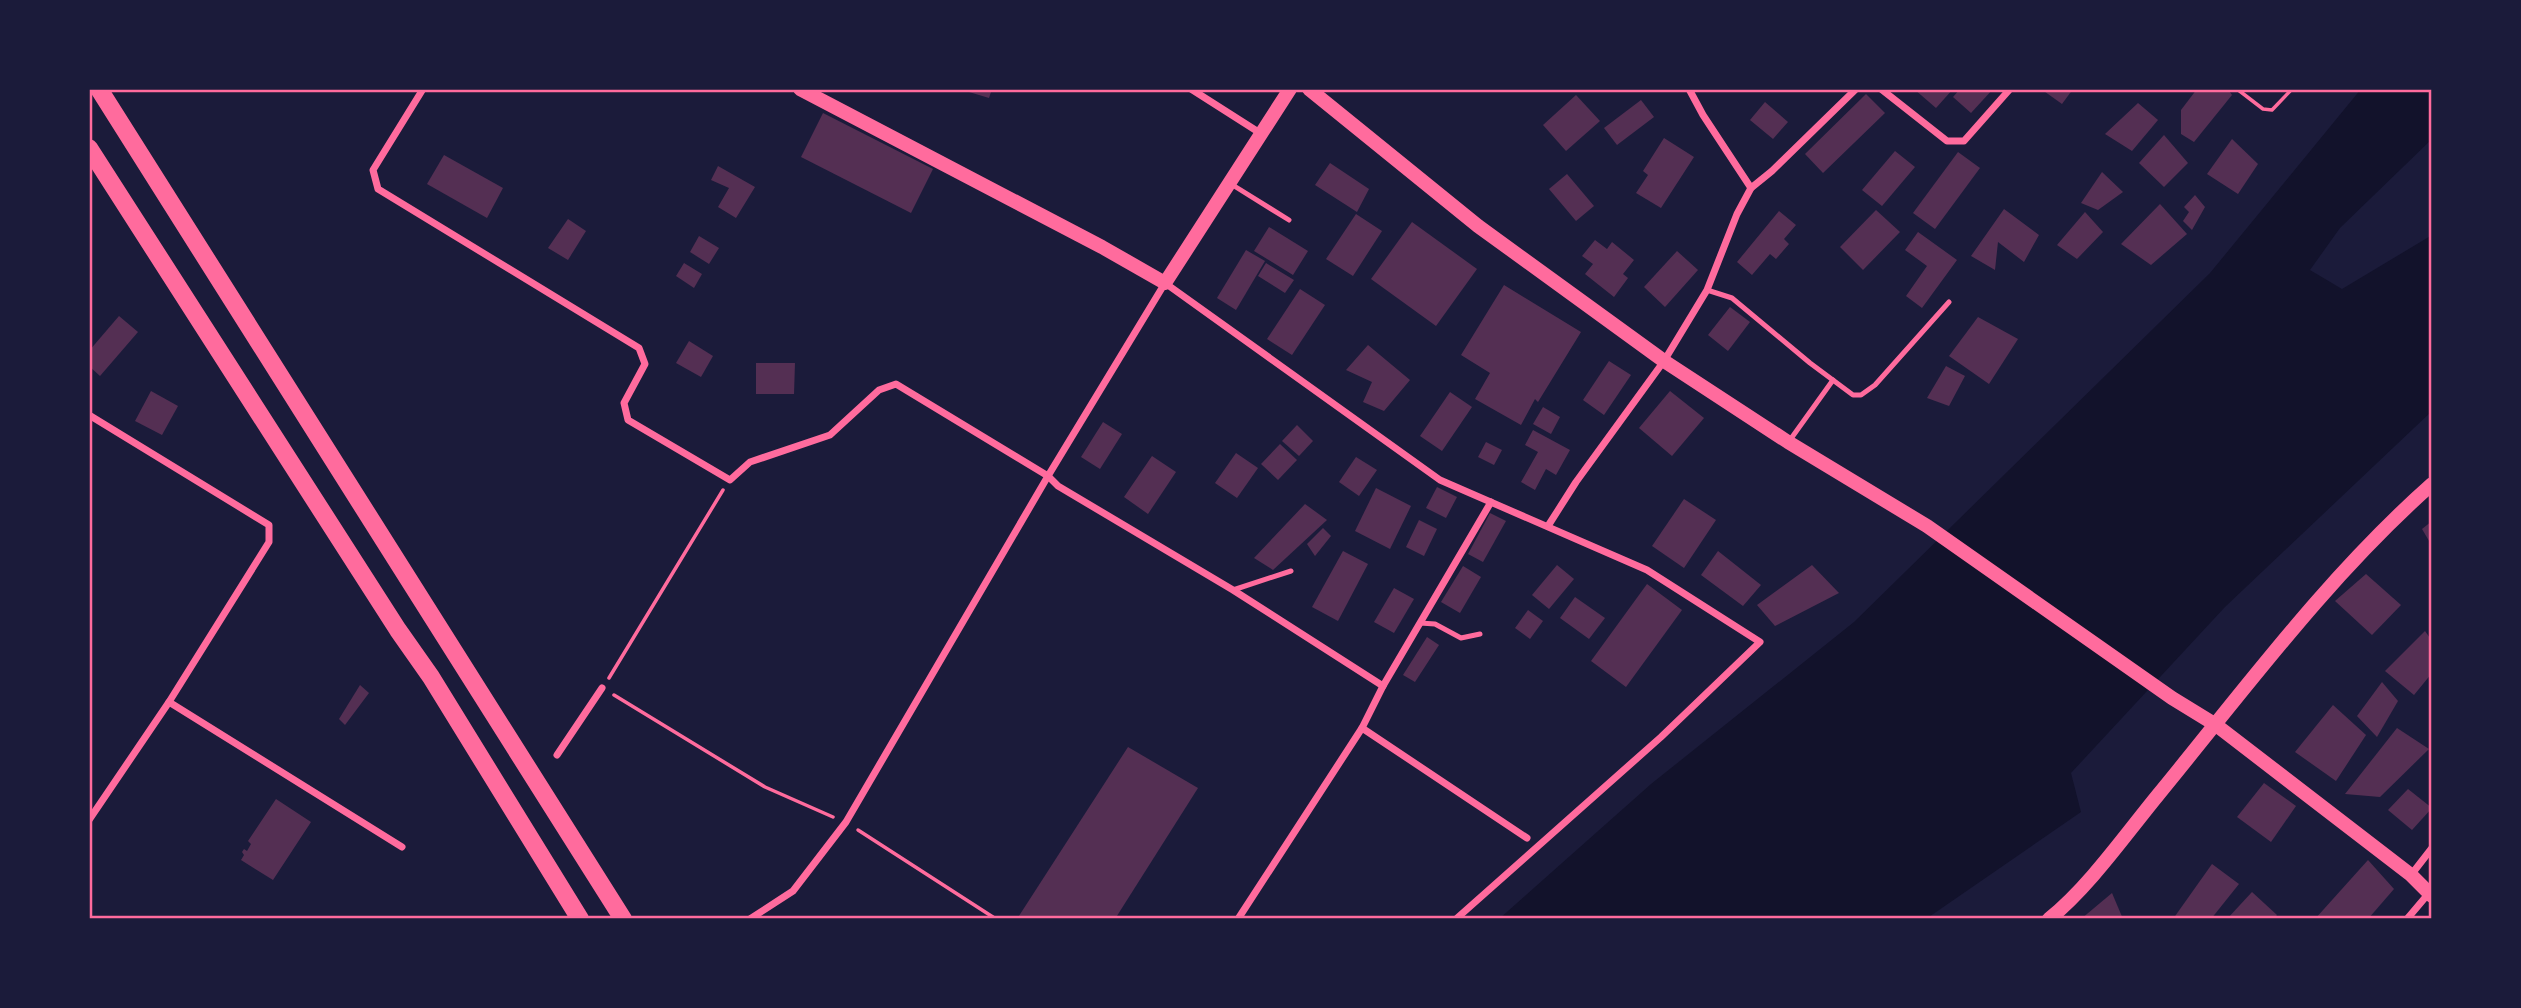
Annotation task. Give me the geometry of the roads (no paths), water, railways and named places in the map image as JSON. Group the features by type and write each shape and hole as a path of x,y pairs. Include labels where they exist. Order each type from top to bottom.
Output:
{"highway":[{"path":"99,89 623,919"},
{"path":"89,148 398,630 431,677 580,919"}],"main road":[{"path":"800,89 1102,247 1165,283 1290,89"},
{"path":"1309,89 1478,226 1664,361 1788,442 1927,526 2172,698 2216,725 2411,875 2430,894"},
{"path":"2049,919 2104,861 2340,573 2432,484"}],"street":[{"path":"423,89 373,170 378,189 639,348 645,364 624,403 628,420 730,480 750,462 830,435 879,390 896,384 1048,476 1058,486 1233,590 1383,686"},
{"path":"1191,89 1260,133"},
{"path":"1689,89 1703,116 1751,188"},
{"path":"1548,526 1576,482 1664,361 1707,290 1737,214 1751,188 1856,89"},
{"path":"1881,89 1947,141 1964,141 2010,89"},
{"path":"750,919 793,891 846,822 1048,476 1165,283 1440,480 1647,570 1760,642 1661,737 1456,919"},
{"path":"89,415 270,525 269,542 169,702 89,820"},
{"path":"1238,919 1362,728 1383,686 1491,502"},
{"path":"557,755 602,688"},
{"path":"169,702 402,847"},
{"path":"1362,728 1527,838"},
{"path":"2411,875 2432,848"},
{"path":"2407,919 2430,894"}],"lane":[{"path":"1229,182 1289,220"},
{"path":"1707,290 1732,298 1853,395 1868,391 1949,302"},
{"path":"1788,442 1833,380"},
{"path":"1233,590 1291,571"},
{"path":"1420,623 1435,624 1461,638 1480,634"}]}
